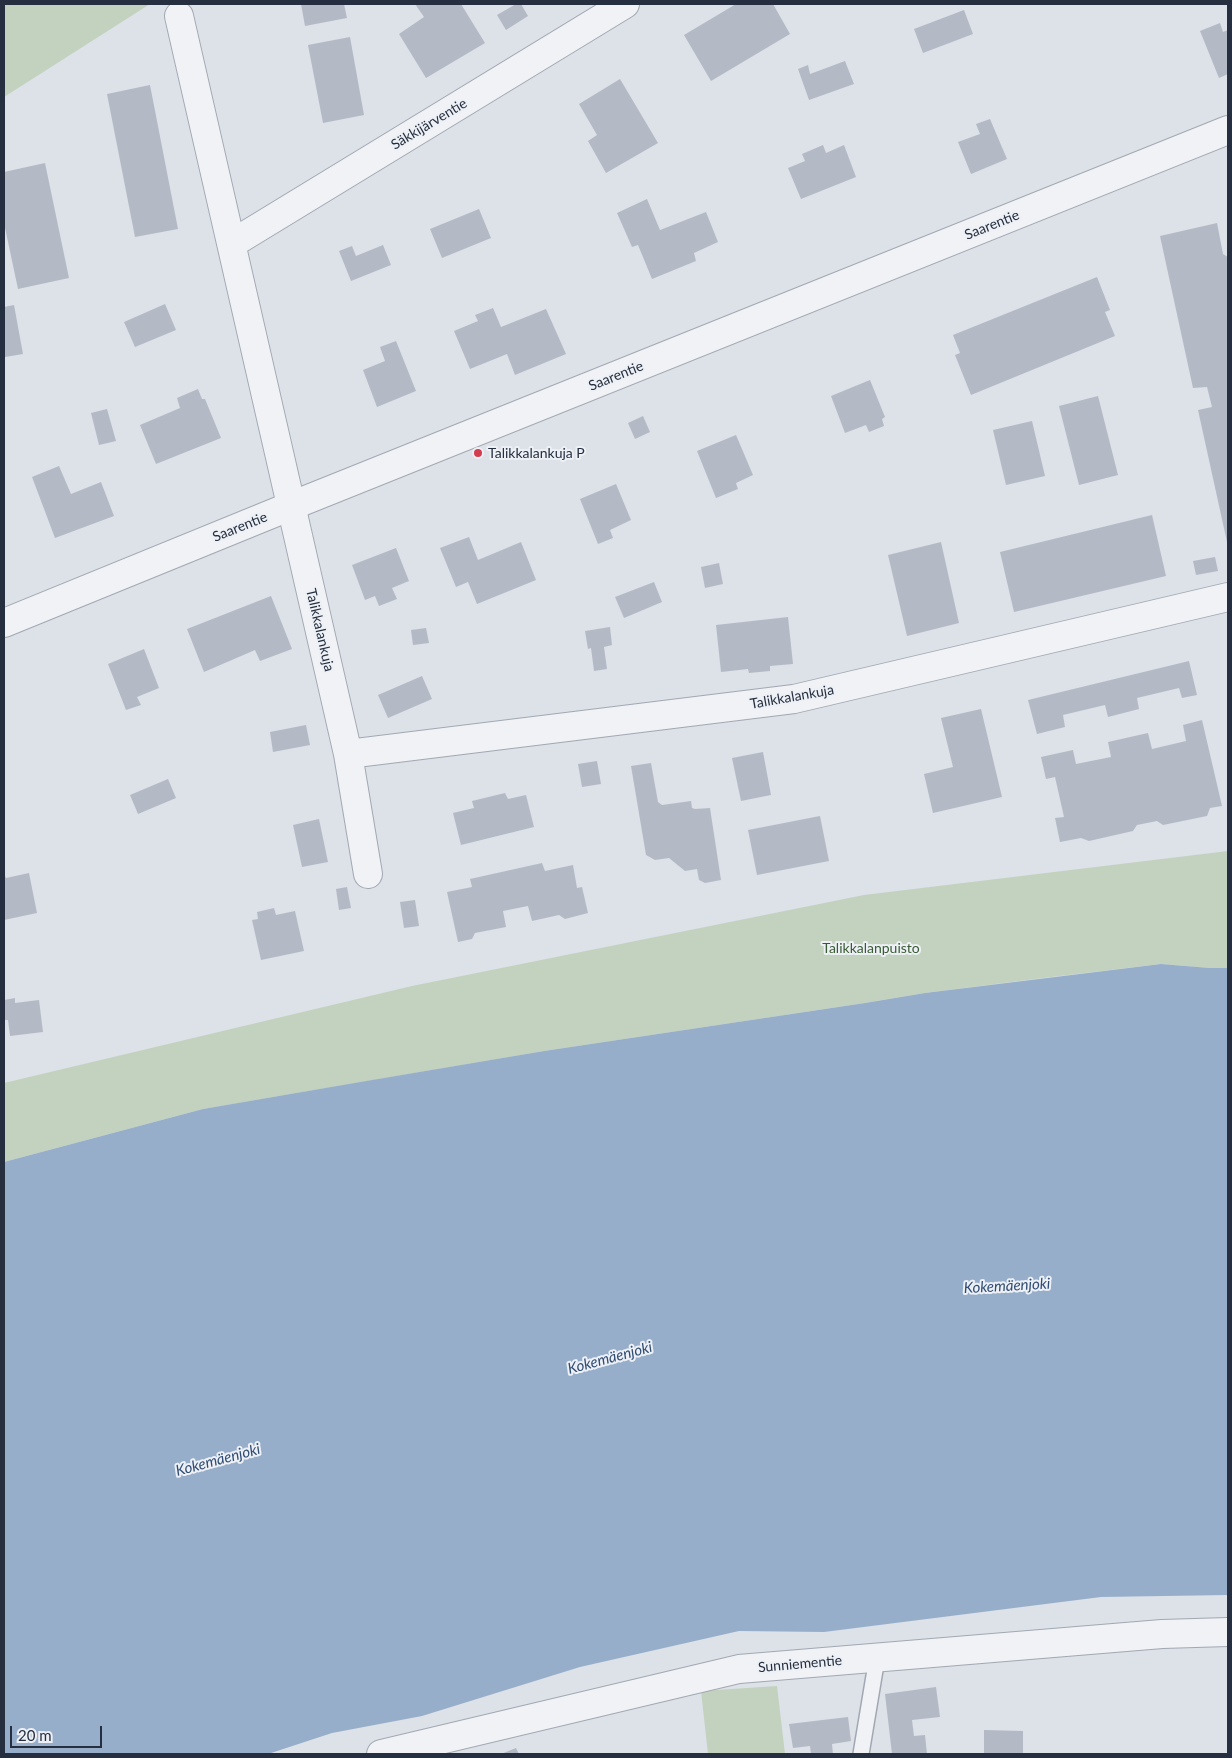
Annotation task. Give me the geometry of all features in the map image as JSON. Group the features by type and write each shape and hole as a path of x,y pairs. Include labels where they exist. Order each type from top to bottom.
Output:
{"street":[{"name":"Säkkijärventie","path":"233,243 625,4"},
{"path":"179,16 233,243 292,506"},
{"name":"Saarentie","path":"4,623 1228,130"},
{"name":"Talikkalankuja","path":"292,506 348,754 368,874"},
{"name":"Talikkalankuja","path":"348,754 794,699 1228,597"},
{"name":"Sunniementie","path":"381,1754 739,1669 1162,1634 1228,1632"}],"lane":[{"path":"861,1754 877,1658"}],"green space":[{"path":"4,4 150,4 4,97"},
{"name":"Talikkalanpuisto","path":"1228,851 1228,968 1161,964 1051,977 925,993 544,1051 203,1109 4,1162 4,1083 412,986 864,895"},
{"path":"777,1686 785,1754 708,1754 701,1691"}],"water":[{"name":"Kokemäenjoki","path":"1161,964 1228,968 1228,1595 1101,1597 824,1632 739,1631 580,1667 422,1716 332,1733 268,1754 4,1754 4,1162 203,1109 372,1080 544,1051 925,993"}],"building":[{"path":"301,4 344,4 347,18 305,26"},
{"path":"415,4 461,4 485,43 426,78 399,34 424,17"},
{"path":"516,4 521,4 528,16 506,30 497,15"},
{"path":"736,4 773,4 790,34 711,81 684,35"},
{"path":"964,10 973,34 923,53 914,29"},
{"path":"1220,23 1223,32 1228,30 1228,74 1219,78 1200,31"},
{"path":"350,37 364,115 323,123 308,45"},
{"path":"845,61 854,84 809,100 798,69 808,65 810,74"},
{"path":"620,79 658,143 606,173 588,141 597,135 579,104"},
{"path":"150,85 178,229 135,237 107,94"},
{"path":"990,119 1007,159 971,174 958,142 980,134 976,124"},
{"path":"823,145 826,153 844,145 856,177 801,199 788,168 805,161 802,154"},
{"path":"45,163 69,278 18,289 4,223 4,172"},
{"path":"647,199 660,230 706,212 718,242 694,253 696,261 652,279 638,245 632,247 617,213"},
{"path":"479,209 491,238 442,258 430,229"},
{"path":"1217,223 1223,254 1228,257 1227,542 1198,410 1212,407 1207,387 1193,388 1160,236"},
{"path":"383,245 391,265 351,281 339,251 352,246 356,256"},
{"path":"1097,277 1110,310 1105,312 1115,336 971,395 955,355 960,353 953,335"},
{"path":"165,304 176,330 135,347 124,322"},
{"path":"14,305 23,354 5,357 4,307"},
{"path":"493,308 501,327 546,309 566,354 515,375 507,354 470,369 454,331 478,321 475,315"},
{"path":"396,341 416,391 377,407 363,370 385,361 380,347"},
{"path":"870,380 885,417 882,419 884,426 869,432 866,425 845,433 831,396"},
{"path":"198,389 202,399 205,399 221,438 156,464 140,425 180,408 177,398"},
{"path":"1098,396 1118,475 1079,485 1059,406"},
{"path":"107,409 116,441 99,445 91,413"},
{"path":"643,416 650,432 635,439 628,423"},
{"path":"1032,421 1045,476 1006,485 993,430"},
{"path":"736,435 753,475 736,483 738,489 716,498 697,451"},
{"path":"59,466 71,494 101,482 114,516 55,538 32,477"},
{"path":"616,484 631,520 610,530 613,538 598,544 580,499"},
{"path":"1152,515 1166,576 1014,612 1000,552"},
{"path":"469,537 478,560 521,542 536,580 477,604 468,582 456,587 440,548"},
{"path":"941,542 959,623 907,636 888,555"},
{"path":"396,548 409,581 392,588 397,599 379,606 375,596 365,600 352,565"},
{"path":"1215,557 1218,571 1196,575 1193,561"},
{"path":"719,563 723,584 705,588 701,567"},
{"path":"654,582 662,602 624,618 615,597"},
{"path":"271,596 292,649 260,661 255,650 204,672 187,629"},
{"path":"788,617 793,664 770,666 770,671 749,673 748,669 721,672 716,625"},
{"path":"610,627 612,645 604,647 607,669 594,671 591,648 588,649 585,631"},
{"path":"426,628 429,643 413,645 411,630"},
{"path":"144,649 159,688 137,697 141,705 126,710 108,664"},
{"path":"1189,661 1197,695 1182,698 1179,688 1137,698 1139,709 1108,717 1105,705 1063,715 1065,727 1037,734 1028,700"},
{"path":"422,676 432,699 388,718 378,695"},
{"path":"981,709 1002,797 933,813 924,774 953,767 941,718"},
{"path":"1202,720 1222,806 1210,808 1207,816 1163,825 1157,821 1137,825 1133,831 1089,841 1081,838 1060,842 1055,818 1064,817 1055,777 1046,779 1041,757 1073,750 1076,764 1111,757 1108,742 1148,733 1152,749 1186,741 1183,725"},
{"path":"306,725 310,745 273,752 270,732"},
{"path":"763,752 771,795 741,801 732,758"},
{"path":"597,761 601,784 582,787 578,764"},
{"path":"651,763 658,802 662,805 691,801 692,808 710,808 721,880 705,883 699,880 697,869 685,871 669,858 655,860 646,855 631,766"},
{"path":"168,779 176,798 138,814 130,795"},
{"path":"505,793 508,799 526,795 534,827 461,845 453,813 474,808 472,801"},
{"path":"820,816 829,861 757,875 748,830"},
{"path":"319,819 328,862 302,867 293,825"},
{"path":"542,863 545,871 573,865 577,888 582,887 588,913 565,919 559,915 532,921 528,906 503,911 506,927 475,933 472,939 458,942 447,892 472,887 470,879"},
{"path":"29,873 37,913 4,920 4,874 6,878"},
{"path":"347,887 351,908 339,910 336,889"},
{"path":"415,900 419,926 404,928 400,902"},
{"path":"274,908 276,915 295,911 304,951 261,960 252,920 258,919 257,912"},
{"path":"15,998 15,1003 39,1000 43,1032 10,1036 8,1020 4,1020 4,1000"},
{"path":"936,1687 940,1717 912,1720 914,1736 925,1735 927,1754 892,1754 885,1694"},
{"path":"848,1717 851,1741 832,1744 833,1754 811,1754 810,1746 793,1748 789,1724"},
{"path":"984,1730 1023,1731 1023,1754 984,1754"},
{"path":"516,1748 519,1754 501,1754"}],"place":[{"name":"Talikkalankuja P","path":"478,453"}]}
